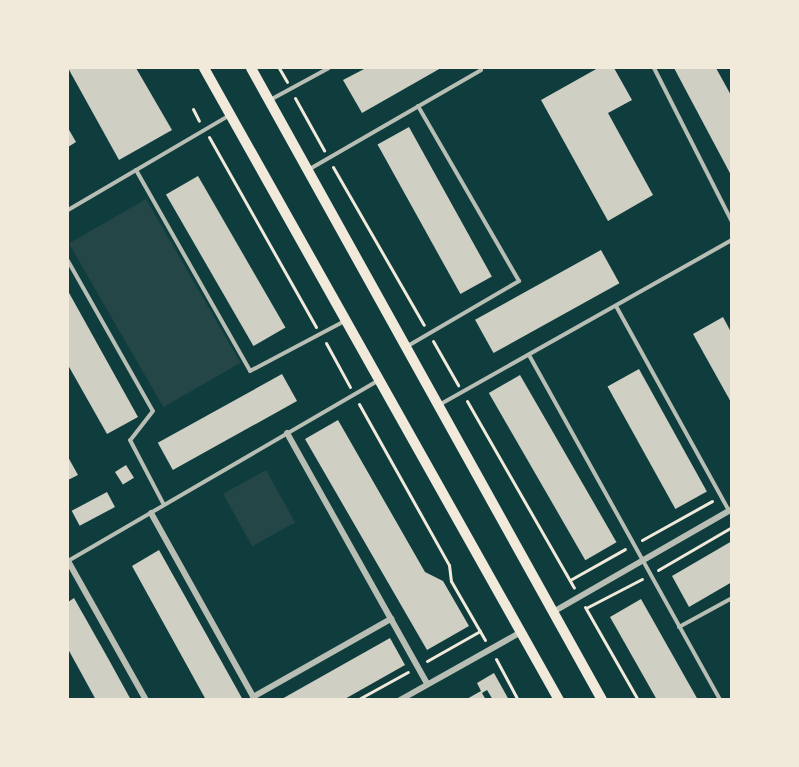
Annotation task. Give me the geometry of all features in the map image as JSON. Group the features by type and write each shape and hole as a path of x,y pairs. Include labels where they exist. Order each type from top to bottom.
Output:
{"main road":[{"path":"204,68 559,699"},
{"path":"251,68 602,699"}],"street":[{"path":"286,433 427,684"},
{"path":"553,612 730,510"},
{"path":"151,513 254,698 391,619"},
{"path":"68,561 146,699"},
{"path":"400,699 521,632"}],"lane":[{"path":"269,100 329,68"},
{"path":"654,68 732,222"},
{"path":"308,170 481,70"},
{"path":"406,347 519,282 418,106"},
{"path":"68,210 231,115"},
{"path":"136,170 250,370 346,321"},
{"path":"439,406 732,240"},
{"path":"68,261 153,411 130,440 164,505"},
{"path":"616,306 730,510"},
{"path":"529,355 720,699"},
{"path":"68,561 379,380"},
{"path":"679,627 732,598"}],"path":[{"path":"193,109 449,565 451,581 518,699"},
{"path":"570,580 721,496"}],"shaded area":[{"path":"146,199 241,363 163,407 69,244"},
{"path":"266,470 295,522 252,546 223,494"}],"building":[{"path":"68,68 136,68 172,130 119,160"},
{"path":"366,68 441,68 362,113 343,80"},
{"path":"598,68 614,68 632,100 608,113 653,195 608,221 541,100"},
{"path":"674,68 716,68 732,97 732,177"},
{"path":"409,127 492,277 460,294 378,144"},
{"path":"68,128 76,142 68,147"},
{"path":"198,176 286,328 253,346 166,194"},
{"path":"601,250 619,283 493,353 475,320"},
{"path":"68,291 138,417 107,434 68,365"},
{"path":"723,317 732,334 732,404 693,334"},
{"path":"639,369 707,491 675,509 608,386"},
{"path":"282,374 297,401 173,470 158,443"},
{"path":"520,375 616,542 585,560 489,393"},
{"path":"338,420 425,572 443,581 469,626 427,650 305,439"},
{"path":"68,457 78,475 68,480"},
{"path":"126,465 134,478 123,485 115,472"},
{"path":"107,492 115,507 80,526 72,511"},
{"path":"732,541 732,582 689,607 672,576"},
{"path":"159,550 243,700 206,700 132,566"},
{"path":"74,598 131,700 96,700 68,649 68,602"},
{"path":"641,599 698,700 657,700 610,617"},
{"path":"390,638 405,665 343,700 280,700"},
{"path":"494,673 509,700 493,700 487,690 482,693 486,700 465,700 481,691 477,683"}]}
